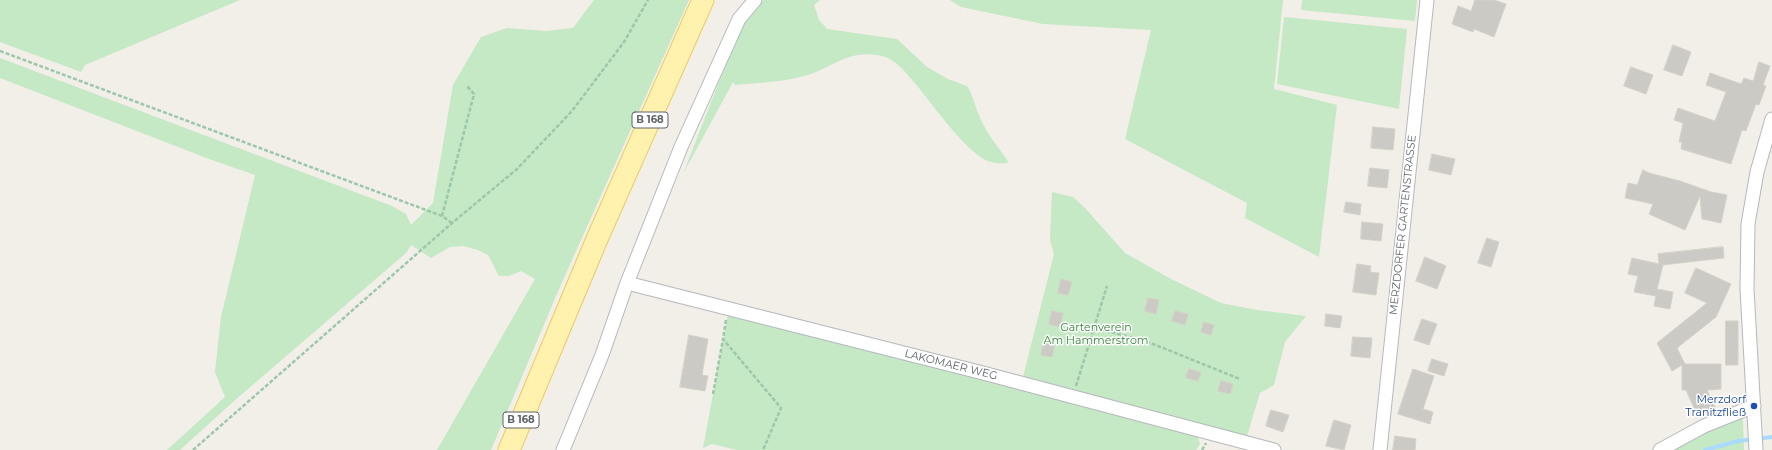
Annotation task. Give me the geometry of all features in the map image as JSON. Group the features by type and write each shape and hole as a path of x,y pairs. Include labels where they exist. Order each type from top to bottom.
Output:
{"main road":[{"name":"B 168","path":"509,450 597,239 703,0"}],"street":[{"path":"563,450 602,355 627,283 681,147 739,19 755,0"},
{"name":"MERZDORFER GARTENSTRASSE","path":"1380,450 1427,0"},
{"path":"1756,450 1747,289 1748,224 1757,172 1772,119"},
{"name":"LAKOMAER WEG","path":"627,283 1073,396 1274,450"},
{"path":"1660,450 1704,426 1754,406"}],"path":[{"path":"193,450 452,223 516,169 572,111 624,42 648,0"},
{"path":"0,51 442,216 452,223"},
{"path":"442,216 474,94 467,86"},
{"path":"1073,396 1106,286"},
{"path":"713,394 728,309"},
{"path":"1094,327 1153,344 1240,379"},
{"path":"723,339 781,408 763,450"}],"green space":[{"path":"0,0 240,0 85,65 81,72 0,42"},
{"path":"594,0 689,0 559,289 491,450 437,450 535,279 521,271 509,276 499,276 488,255 478,250 463,246 450,247 431,258 411,245 406,253 234,401 180,450 167,450 225,397 215,372 221,317 255,175 209,159 0,78 0,58 392,206 406,214 411,225 433,203 453,85 481,37 507,28 546,31 573,28"},
{"path":"764,0 820,0 814,5 819,20 827,29 897,39 927,67 948,79 967,86 986,129 1009,163 991,162 982,158 961,140 900,66 892,60 882,56 870,54 850,57 815,73 787,80 735,85 733,82 683,174 742,23"},
{"path":"950,0 1283,0 1274,89 1337,105 1319,257 1245,218 1247,203 1125,139 1151,30 1043,24 961,7"},
{"path":"1302,0 1417,0 1415,21 1301,10"},
{"path":"1284,17 1407,29 1399,109 1277,84"},
{"name":"Gartenverein Am Hammerstrom","path":"1052,192 1073,197 1085,208 1125,253 1171,279 1221,303 1257,310 1306,316 1285,342 1274,385 1260,393 1247,436 1023,377 1054,254 1050,240"},
{"path":"728,314 1197,434 1200,444 1196,450 737,450 712,444 703,448"},
{"path":"1743,418 1744,450 1673,450 1715,427"}],"building":[{"path":"1475,0 1494,0 1506,4 1494,37 1474,29 1473,32 1452,24 1458,6 1471,11"},
{"path":"1673,45 1691,52 1682,76 1664,70"},
{"path":"1759,62 1770,66 1763,85 1766,86 1759,105 1756,104 1746,131 1742,130 1731,164 1681,149 1682,142 1679,142 1683,123 1674,120 1678,108 1715,121 1726,92 1706,85 1710,73 1741,84 1744,78 1753,81"},
{"path":"1631,67 1653,75 1646,94 1624,86"},
{"path":"1373,127 1395,129 1393,150 1371,148"},
{"path":"1432,154 1455,159 1451,175 1429,170"},
{"path":"1370,168 1389,170 1387,188 1368,186"},
{"path":"1643,170 1711,192 1727,195 1721,223 1702,219 1700,196 1685,230 1649,214 1653,204 1625,198 1628,183 1637,185"},
{"path":"1346,202 1361,204 1360,215 1344,212"},
{"path":"1362,222 1383,224 1381,241 1361,239"},
{"path":"1487,238 1499,242 1491,267 1478,263"},
{"path":"1723,247 1724,258 1662,265 1657,289 1673,292 1670,309 1654,306 1656,296 1634,292 1638,276 1628,274 1632,258 1659,264 1658,254"},
{"path":"1425,257 1446,266 1437,289 1416,281"},
{"path":"1357,264 1371,266 1370,272 1379,273 1376,295 1353,292"},
{"path":"1696,268 1731,284 1716,317 1677,348 1685,364 1721,364 1721,389 1707,390 1716,409 1698,417 1686,390 1682,390 1682,365 1672,371 1657,343 1707,303 1685,293"},
{"path":"1061,279 1072,282 1068,295 1058,293"},
{"path":"1148,298 1159,300 1156,314 1145,311"},
{"path":"1052,311 1063,313 1060,327 1049,324"},
{"path":"1175,311 1188,314 1185,325 1172,321"},
{"path":"1326,314 1342,316 1340,328 1325,326"},
{"path":"1422,319 1437,324 1429,345 1414,340"},
{"path":"1726,321 1738,321 1738,365 1726,365"},
{"path":"1204,322 1214,325 1211,335 1201,332"},
{"path":"689,335 708,339 702,375 708,376 705,391 680,387"},
{"path":"1353,337 1372,338 1370,358 1351,356"},
{"path":"1044,341 1055,344 1052,357 1041,355"},
{"path":"1432,359 1448,364 1444,376 1428,371"},
{"path":"1189,369 1201,372 1198,381 1186,378"},
{"path":"1413,369 1434,376 1423,409 1433,412 1430,424 1398,414"},
{"path":"1221,381 1233,384 1230,394 1218,391"},
{"path":"1271,410 1289,415 1283,432 1266,426"},
{"path":"1334,420 1351,425 1344,450 1326,446"},
{"path":"1395,436 1416,439 1415,450 1393,450"}],"waterway":[{"path":"1705,450 1738,441 1772,437"}],"place":[{"name":"Merzdorf Tranitzfließ","path":"1754,406"}]}
